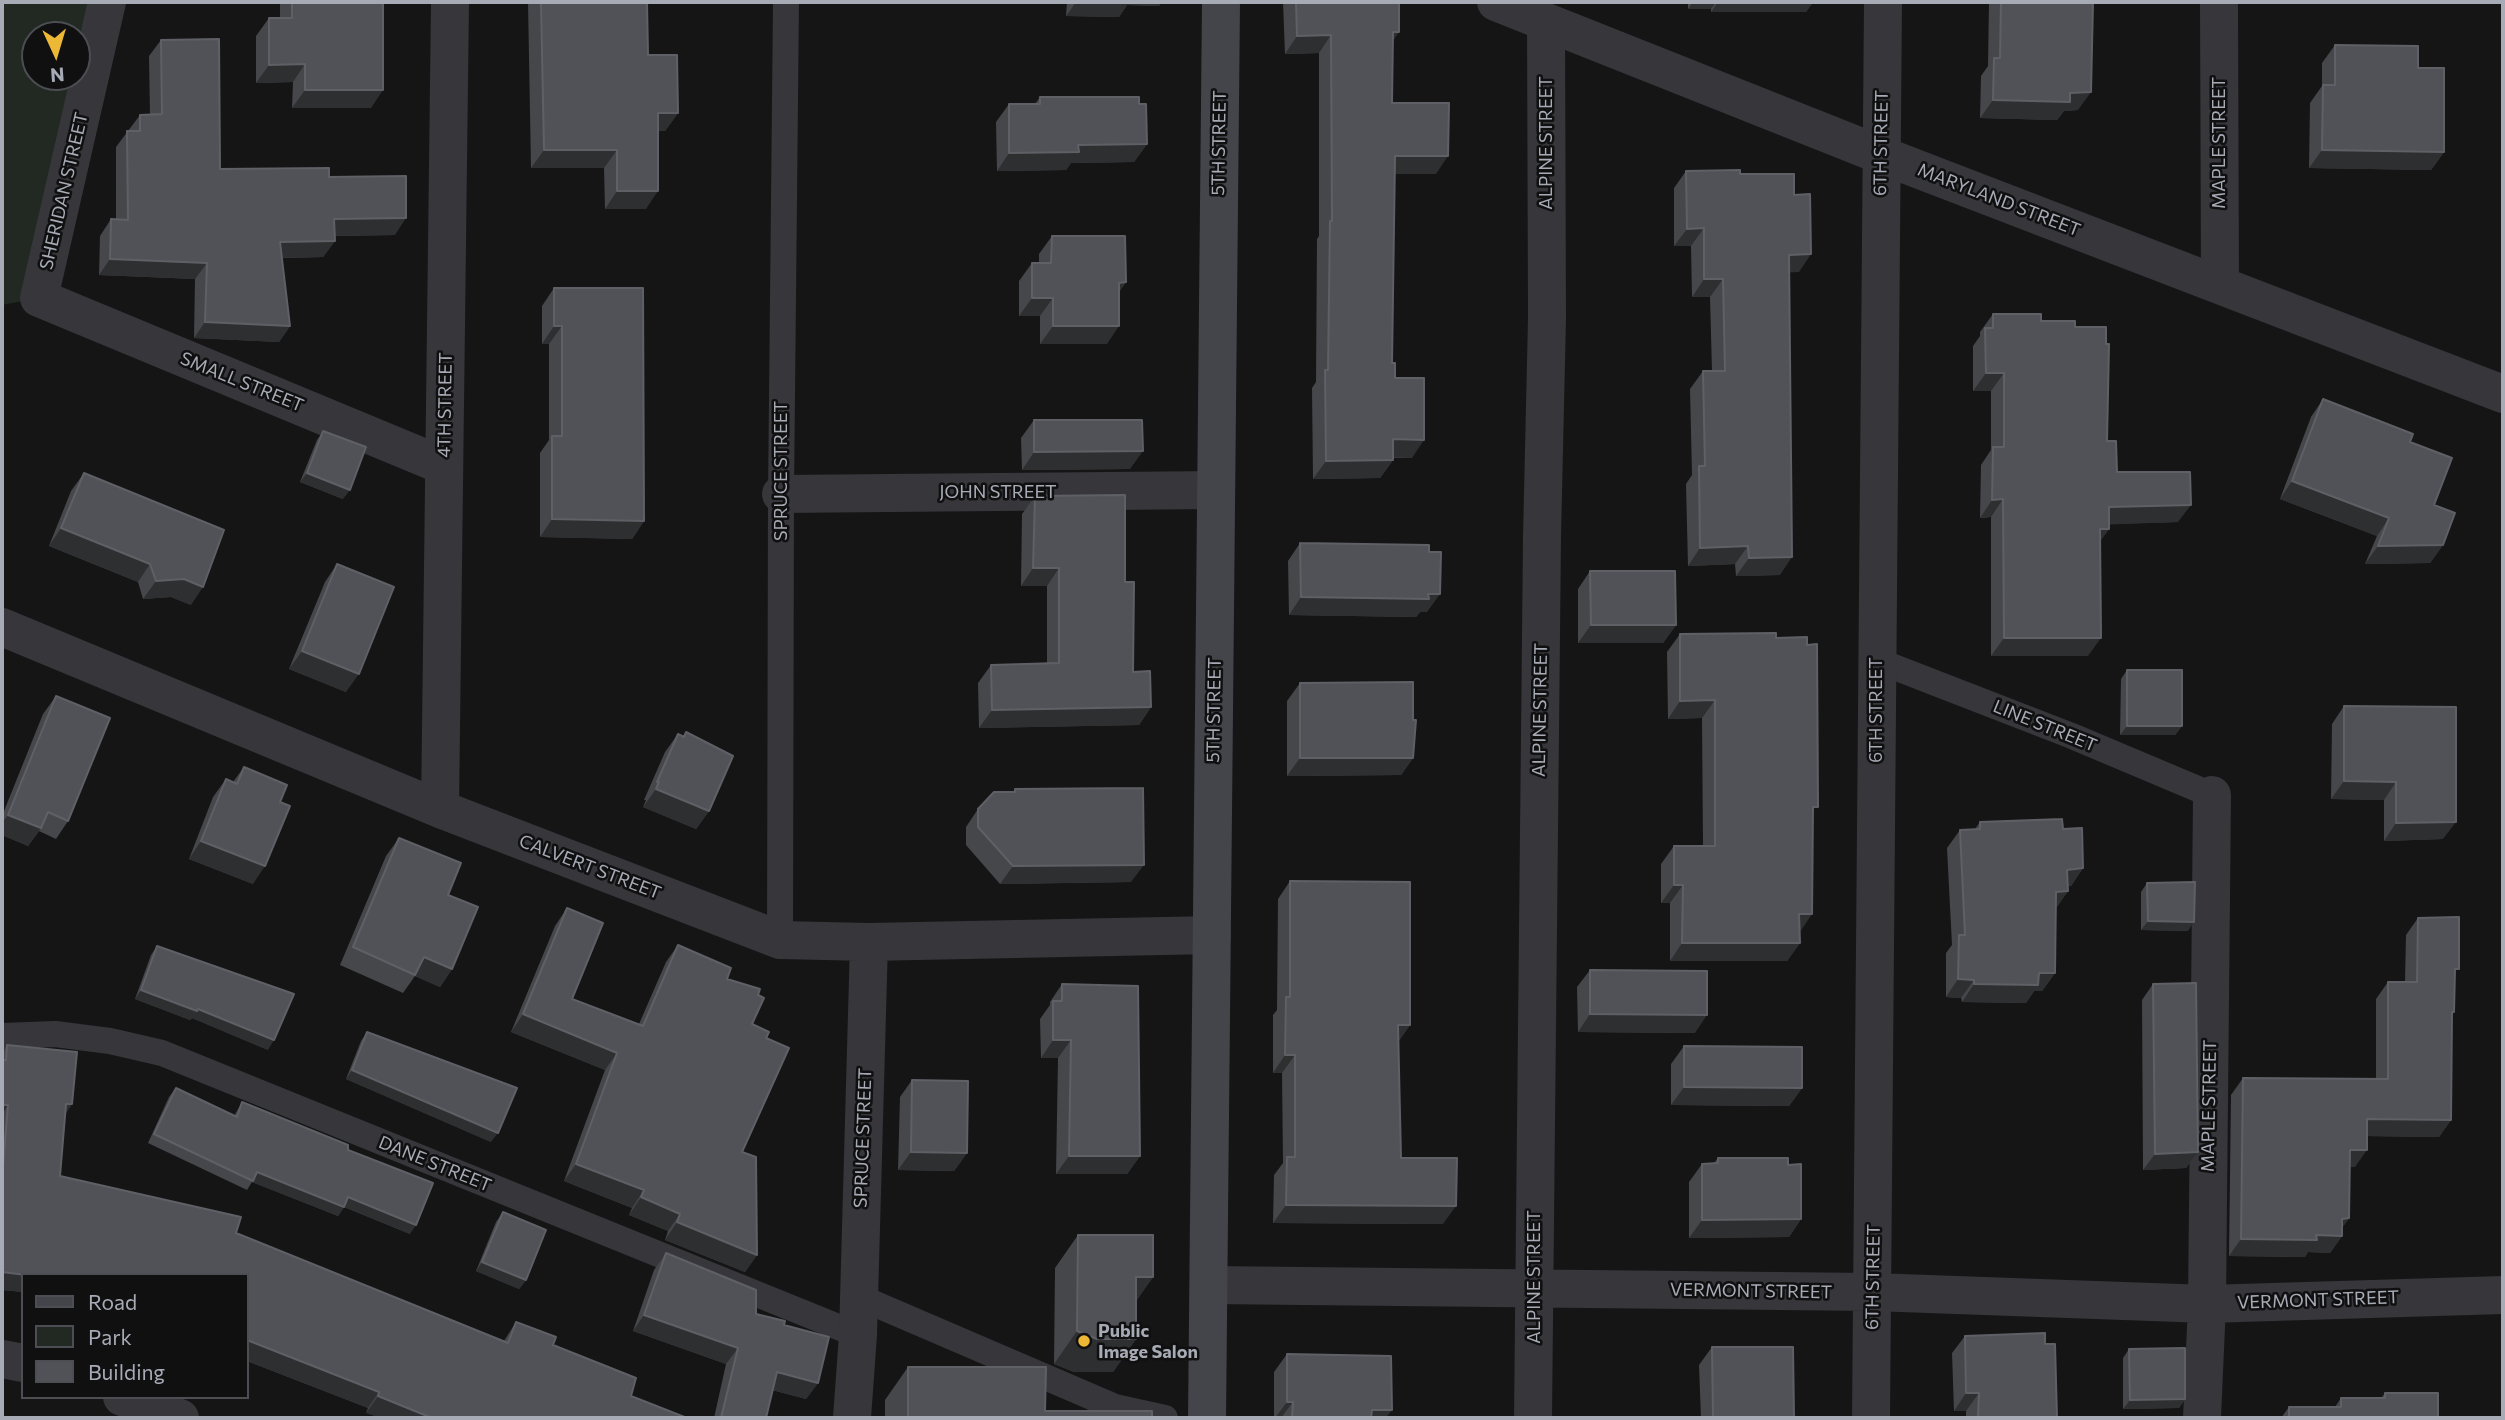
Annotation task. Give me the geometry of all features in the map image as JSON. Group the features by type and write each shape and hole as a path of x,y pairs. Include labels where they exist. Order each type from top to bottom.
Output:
{"street":[{"name":"SHERIDAN STREET","path":"39,298 107,2"},
{"name":"4TH STREET","path":"440,808 450,2"},
{"name":"5TH STREET","path":"1208,1418 1221,2"},
{"name":"MARYLAND STREET","path":"1496,2 1546,12 1881,155 2503,394"},
{"name":"6TH STREET","path":"1871,1418 1883,2"},
{"name":"MAPLE STREET","path":"2219,2 2220,284"},
{"name":"ALPINE STREET","path":"1533,1418 1546,318 1546,12"},
{"name":"SMALL STREET","path":"39,298 444,466"},
{"name":"JOHN STREET","path":"781,494 1216,491"},
{"name":"CALVERT STREET","path":"2,627 440,808 780,940 869,942 1212,935"},
{"name":"MAPLE STREET","path":"2202,1418 2207,1304 2212,794"},
{"name":"SPRUCE STREET","path":"852,1418 858,1335 869,942"},
{"name":"VERMONT STREET","path":"1209,1285 1873,1293 2207,1304 2503,1295"},
{"path":"2,1359 21,1363"},
{"path":"128,1399 180,1418"}],"lane":[{"name":"SPRUCE STREET","path":"780,940 786,2"},
{"name":"LINE STREET","path":"1876,660 2212,794"},
{"name":"DANE STREET","path":"2,1037 55,1034 110,1041 162,1053 858,1335"},
{"path":"859,1297 1115,1407 1166,1418"}],"green space":[{"path":"2,2 107,2 91,72 91,21 21,21 21,91 87,91 39,298 2,305"}],"building":[{"path":"292,2 383,2 383,90 305,90 305,64 269,65 269,18 292,18"},
{"path":"541,2 647,2 648,55 677,55 678,113 658,113 658,191 617,191 617,150 544,150"},
{"path":"1296,2 1399,2 1399,32 1393,32 1392,103 1449,103 1448,156 1395,156 1392,363 1395,363 1395,378 1424,378 1424,440 1393,439 1393,460 1326,461 1325,370 1328,370 1332,221 1331,35 1297,36"},
{"path":"2001,2 2093,2 2091,92 2070,93 2070,102 1993,100 1994,58 2000,58"},
{"path":"219,39 220,169 329,168 329,177 406,176 406,218 334,219 335,241 280,242 290,326 205,322 207,263 110,259 111,219 128,220 127,131 140,131 140,115 162,114 161,40"},
{"path":"2335,45 2418,46 2418,68 2444,68 2444,152 2322,150 2323,85 2335,85"},
{"path":"1040,97 1139,97 1139,104 1146,104 1147,144 1078,145 1079,152 1009,153 1009,104 1040,104"},
{"path":"1740,170 1740,174 1794,174 1794,195 1810,194 1811,254 1789,255 1792,557 1749,558 1748,546 1700,548 1699,466 1705,466 1703,371 1725,371 1723,279 1704,279 1704,228 1687,229 1686,171"},
{"path":"1052,236 1125,236 1126,282 1119,283 1119,326 1053,326 1053,298 1032,298 1032,263 1051,263"},
{"path":"554,288 643,288 644,521 552,519 552,436 562,436 562,326 554,326"},
{"path":"1993,314 2041,314 2041,321 2075,321 2075,327 2106,327 2106,344 2109,344 2107,441 2116,441 2117,472 2190,472 2191,505 2109,507 2109,529 2100,529 2101,638 2004,638 2003,499 1992,500 1993,447 2004,447 2004,373 1986,373 1985,328 1993,328"},
{"path":"2323,399 2413,434 2410,442 2452,458 2434,505 2455,513 2443,545 2378,546 2389,518 2292,481"},
{"path":"1034,420 1142,420 1143,451 1034,452"},
{"path":"323,431 366,447 350,490 307,473"},
{"path":"84,473 224,530 203,587 184,579 156,581 150,564 61,528"},
{"path":"1125,495 1125,582 1134,582 1133,672 1150,671 1151,707 992,710 991,665 1059,663 1059,568 1033,568 1035,496"},
{"path":"1300,543 1429,545 1429,552 1441,552 1440,594 1428,594 1429,599 1301,597"},
{"path":"337,564 394,587 359,674 302,651"},
{"path":"1590,571 1675,571 1676,625 1591,625"},
{"path":"1776,633 1776,638 1807,637 1807,645 1817,644 1818,807 1813,807 1812,914 1799,914 1800,943 1682,943 1683,885 1674,885 1674,846 1715,846 1715,700 1680,701 1680,634"},
{"path":"2127,670 2182,670 2182,726 2127,726"},
{"path":"1413,682 1413,720 1416,720 1413,758 1300,758 1300,683"},
{"path":"56,696 110,718 68,821 48,812 41,828 8,815"},
{"path":"2344,706 2456,707 2456,822 2396,823 2396,782 2344,781"},
{"path":"686,732 733,756 709,811 656,789 678,734 684,737"},
{"path":"244,767 287,785 280,802 290,806 265,866 201,841 226,779 237,784"},
{"path":"1143,788 1144,865 1013,866 978,827 978,809 994,792 1015,792 1015,789"},
{"path":"2062,819 2063,829 2082,828 2083,868 2067,870 2068,891 2056,892 2055,973 2039,973 2038,985 1974,984 1974,980 1958,979 1959,935 1965,935 1960,830 1980,829 1980,822"},
{"path":"399,838 461,863 448,895 478,907 452,969 424,957 415,975 353,947"},
{"path":"1290,881 1410,882 1410,1025 1398,1025 1401,1158 1457,1158 1456,1206 1286,1205 1287,1157 1295,1157 1295,1055 1285,1055 1286,997 1290,997"},
{"path":"2195,882 2194,922 2148,921 2147,883"},
{"path":"567,908 603,923 572,999 643,1026 678,945 731,968 727,979 760,989 758,995 764,998 752,1024 769,1032 766,1038 789,1048 742,1152 756,1157 757,1255 677,1222 680,1214 641,1197 644,1190 576,1164 617,1053 523,1014"},
{"path":"2459,917 2459,969 2455,969 2452,1012 2451,1120 2367,1119 2367,1150 2350,1150 2349,1218 2342,1219 2342,1236 2316,1235 2317,1240 2241,1239 2243,1078 2388,1079 2388,982 2417,982 2418,918"},
{"path":"157,946 294,994 274,1040 198,1009 197,1011 141,990"},
{"path":"1590,970 1707,971 1707,1015 1590,1014"},
{"path":"2196,983 2198,1152 2155,1154 2153,984"},
{"path":"1062,984 1138,986 1140,1156 1069,1156 1071,1040 1053,1040 1053,1001 1062,1001"},
{"path":"367,1032 517,1088 498,1133 352,1070"},
{"path":"7,1045 77,1052 72,1104 66,1104 60,1176 241,1217 236,1233 508,1343 516,1322 556,1337 553,1345 636,1378 631,1396 687,1418 432,1418 378,1396 379,1392 248,1340 248,1273 21,1274 2,1272 2,1178 8,1105 2,1105 2,1060 6,1060"},
{"path":"1684,1046 1802,1047 1802,1088 1684,1087"},
{"path":"912,1080 968,1081 967,1153 911,1152"},
{"path":"176,1088 237,1117 242,1102 348,1145 348,1150 433,1183 416,1225 348,1197 344,1207 257,1172 253,1181 154,1134"},
{"path":"1718,1158 1788,1158 1788,1165 1801,1164 1801,1219 1702,1220 1702,1164 1718,1163"},
{"path":"503,1212 546,1230 526,1280 482,1262"},
{"path":"1078,1235 1153,1235 1153,1277 1136,1277 1136,1339 1097,1339 1077,1331"},
{"path":"666,1253 756,1290 756,1314 829,1337 818,1383 777,1372 766,1418 721,1418 738,1348 644,1315"},
{"path":"2045,1333 2045,1344 2055,1344 2057,1418 1978,1418 1979,1393 1966,1393 1965,1336"},
{"path":"1712,1347 1793,1347 1794,1418 1713,1418"},
{"path":"2185,1348 2185,1399 2130,1400 2129,1349"},
{"path":"1287,1354 1391,1356 1392,1410 1372,1410 1371,1418 1292,1418 1293,1402 1287,1402"},
{"path":"908,1367 1046,1367 1045,1411 1152,1411 1152,1418 908,1418"},
{"path":"2385,1393 2438,1393 2438,1418 2289,1418 2289,1407 2341,1407 2341,1398 2385,1398"}],"place":[{"name":"Public Image Salon","path":"1084,1341"}]}
